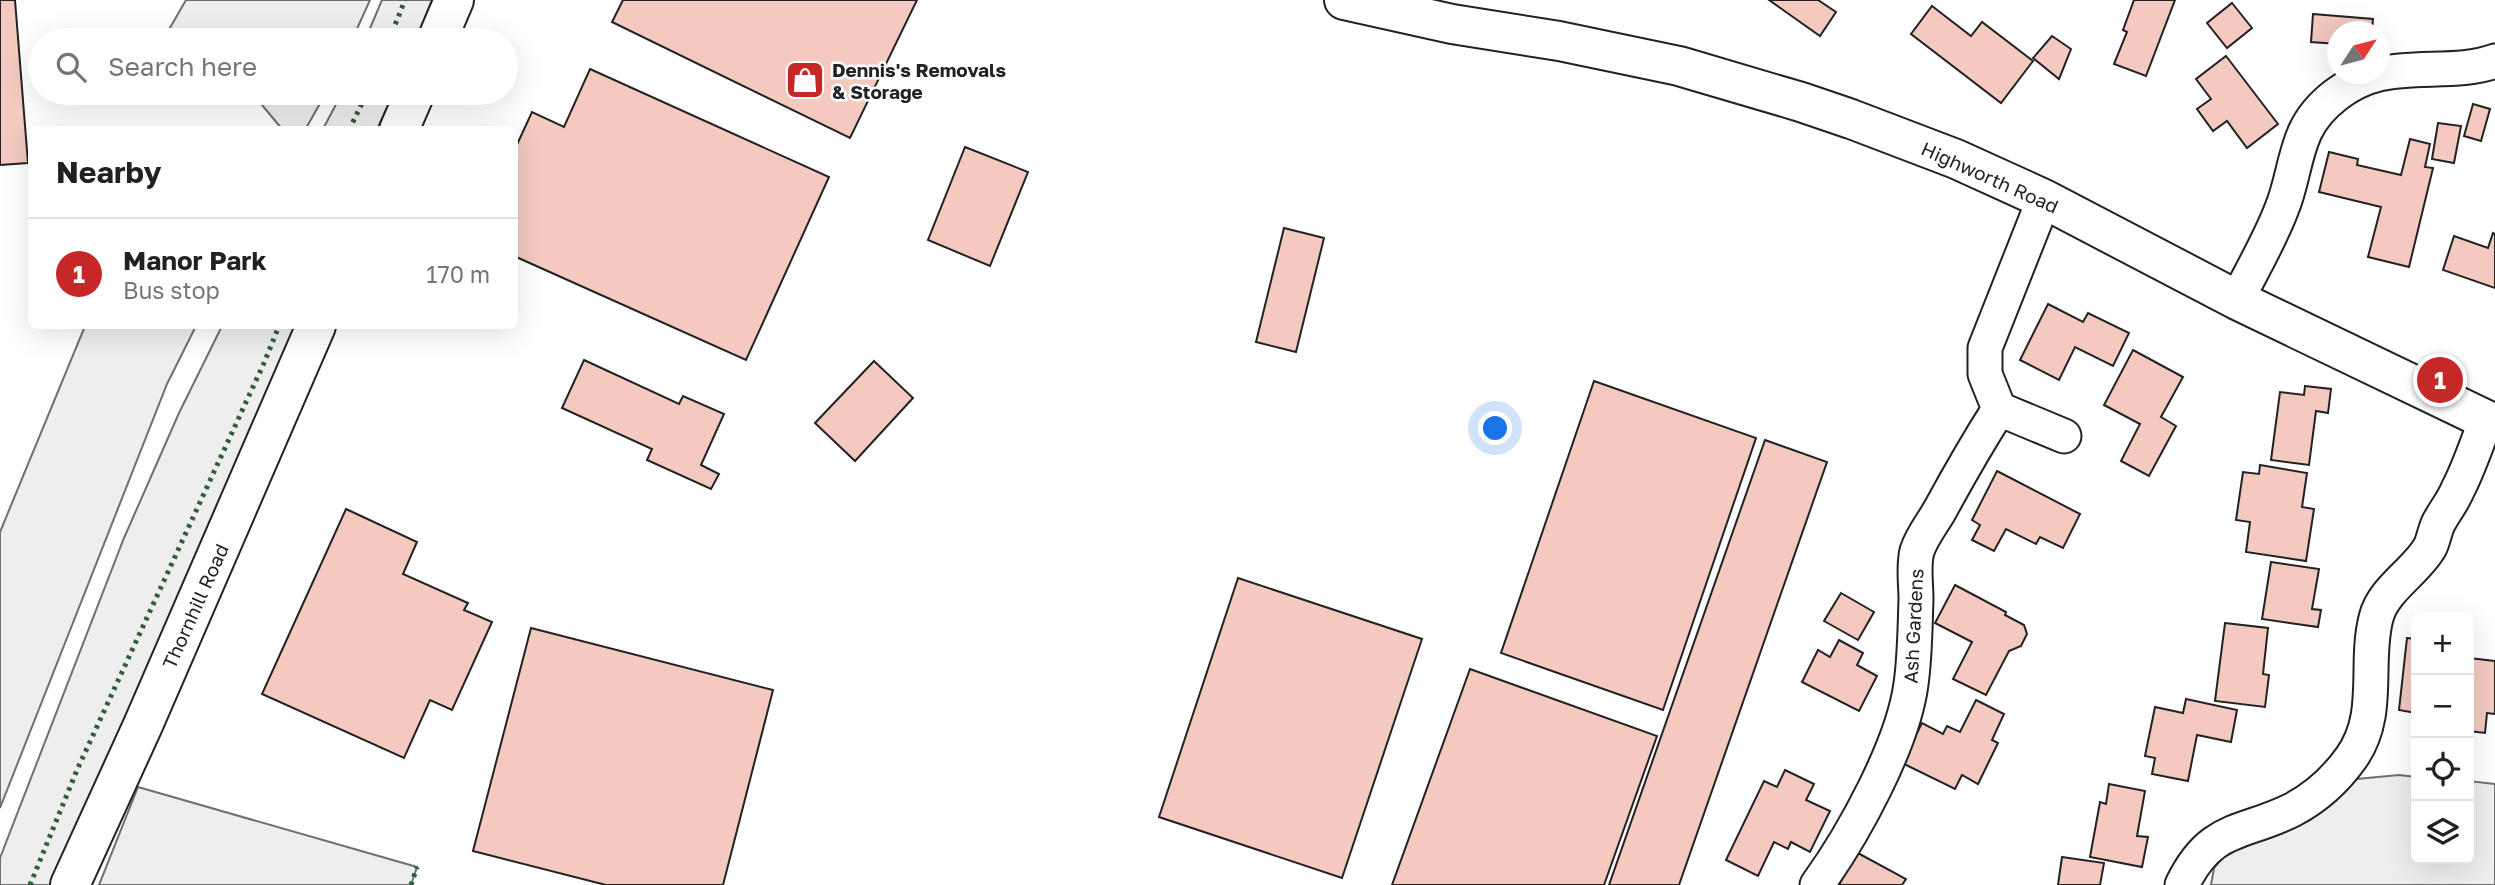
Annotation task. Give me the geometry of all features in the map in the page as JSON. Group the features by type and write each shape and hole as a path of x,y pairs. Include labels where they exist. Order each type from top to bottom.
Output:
{"street":[{"path":"442,28 454,0"},
{"name":"Highworth Road","path":"1344,0 1452,24 1559,41 1679,66 1801,102 1894,135 1956,159 2044,200 2237,300 2490,422"},
{"path":"2237,300 2281,211 2306,131 2317,114 2335,96 2353,84 2378,74 2495,61"},
{"path":"401,126 410,105"},
{"path":"2044,200 1985,348 1985,374 1999,409 2064,436"},
{"name":"Thornhill Road","path":"70,885 143,725 315,329"},
{"name":"Ash Gardens","path":"1817,885 1869,798 1899,733 1911,685 1916,555 1922,537 1933,523 1973,448 1999,409"},
{"path":"2182,885 2189,870 2208,847 2225,835 2292,810 2334,779 2353,755 2369,717 2372,694 2372,637 2376,614 2397,584 2430,547 2438,524 2459,489 2490,422"}],"shaded area":[{"path":"186,0 370,0 357,28 170,28"},
{"path":"382,0 432,0 421,28 370,28"},
{"path":"262,105 319,105 307,126 280,126"},
{"path":"336,105 388,105 378,126 325,126"},
{"path":"84,329 194,329 167,384 0,808 0,532"},
{"path":"221,329 297,329 203,547 50,885 0,885 0,858 124,538 179,413"},
{"path":"2411,776 2411,864 2474,864 2474,782 2495,784 2495,885 2211,885 2214,868 2231,848 2346,780"},
{"path":"138,787 417,867 411,885 99,885"}],"building":[{"path":"0,0 15,0 28,163 0,165"},
{"name":"Dennis's Removals & Storage","path":"623,0 917,0 850,138 612,22"},
{"path":"1769,0 1818,0 1836,12 1820,36"},
{"path":"2134,0 2175,0 2146,76 2114,64 2127,32 2123,30"},
{"path":"2232,3 2252,28 2227,48 2207,23"},
{"path":"1932,6 1971,36 1982,22 2033,61 2001,103 1911,34"},
{"path":"2313,14 2373,19 2327,21 2327,43 2311,42"},
{"path":"2052,36 2071,49 2059,79 2033,58"},
{"path":"2226,56 2278,124 2247,148 2227,121 2213,131 2197,109 2211,99 2196,79"},
{"path":"590,69 829,177 746,360 518,258 518,142 532,112 564,127"},
{"path":"2473,104 2490,109 2481,141 2464,136"},
{"path":"2438,123 2461,126 2454,163 2432,159"},
{"path":"2410,139 2430,144 2425,167 2433,168 2409,267 2368,257 2381,207 2319,192 2329,152 2358,159 2357,165 2401,175"},
{"path":"965,147 1028,172 990,266 928,240"},
{"path":"1284,228 1324,238 1296,352 1256,342"},
{"path":"2493,233 2495,288 2443,270 2454,236 2488,248"},
{"path":"2048,304 2083,322 2088,313 2129,333 2113,366 2075,347 2059,380 2020,360"},
{"path":"2133,350 2183,377 2161,417 2176,426 2149,476 2121,461 2140,424 2104,405"},
{"path":"584,360 679,404 683,396 724,414 701,465 719,474 711,489 647,460 652,449 562,408"},
{"path":"874,361 913,398 855,461 815,423"},
{"path":"1594,381 1756,438 1663,710 1501,653"},
{"path":"2305,386 2331,389 2328,413 2316,411 2309,465 2271,460 2280,392 2304,395"},
{"path":"1765,440 1827,462 1679,885 1609,885"},
{"path":"2260,465 2307,473 2302,507 2314,509 2306,561 2246,552 2250,522 2236,520 2243,472 2259,474"},
{"path":"1997,471 2080,514 2063,548 2040,537 2036,544 2006,529 1994,551 1972,540 1980,525 1972,520"},
{"path":"346,509 417,542 403,574 468,603 464,610 492,622 452,710 430,700 404,758 262,694"},
{"path":"2271,562 2319,569 2312,609 2321,610 2318,627 2262,619"},
{"path":"1238,578 1422,639 1342,878 1159,817"},
{"path":"1955,585 2006,612 2005,615 2024,625 2027,634 2021,646 2009,651 1986,695 1953,679 1972,642 1935,623"},
{"path":"1841,593 1874,612 1858,640 1824,621"},
{"path":"2225,623 2268,628 2263,674 2269,675 2265,707 2215,701"},
{"path":"531,628 773,690 723,885 606,885 473,851"},
{"path":"2407,638 2411,638 2411,712 2399,710"},
{"path":"1839,640 1863,653 1857,665 1877,676 1859,711 1802,682 1818,650 1830,657"},
{"path":"2474,659 2495,661 2495,714 2487,713 2485,733 2474,732"},
{"path":"1470,669 1657,736 1604,885 1392,885"},
{"path":"2186,699 2237,710 2231,742 2197,735 2188,781 2152,774 2155,758 2145,756 2155,707 2183,713"},
{"path":"1976,700 2004,714 1992,740 1998,743 1978,784 1962,775 1955,789 1902,763 1922,723 1943,734 1947,726 1960,732"},
{"path":"1785,770 1814,784 1806,800 1830,811 1810,852 1791,842 1788,849 1774,842 1758,876 1726,860 1764,781 1777,787"},
{"path":"2109,784 2145,791 2137,836 2148,837 2142,867 2090,857 2100,802 2106,804"},
{"path":"1856,852 1906,879 1902,885 1839,885"},
{"path":"2062,857 2104,863 2100,885 2058,885"}],"hedge":[{"path":"394,28 405,0"},
{"path":"351,126 361,105"},
{"path":"30,885 77,770 278,329"},
{"path":"411,885 417,867"}],"place":[{"name":"Dennis's Removals & Storage","path":"805,80"},
{"name":"Manor Park","path":"2440,380"}]}
